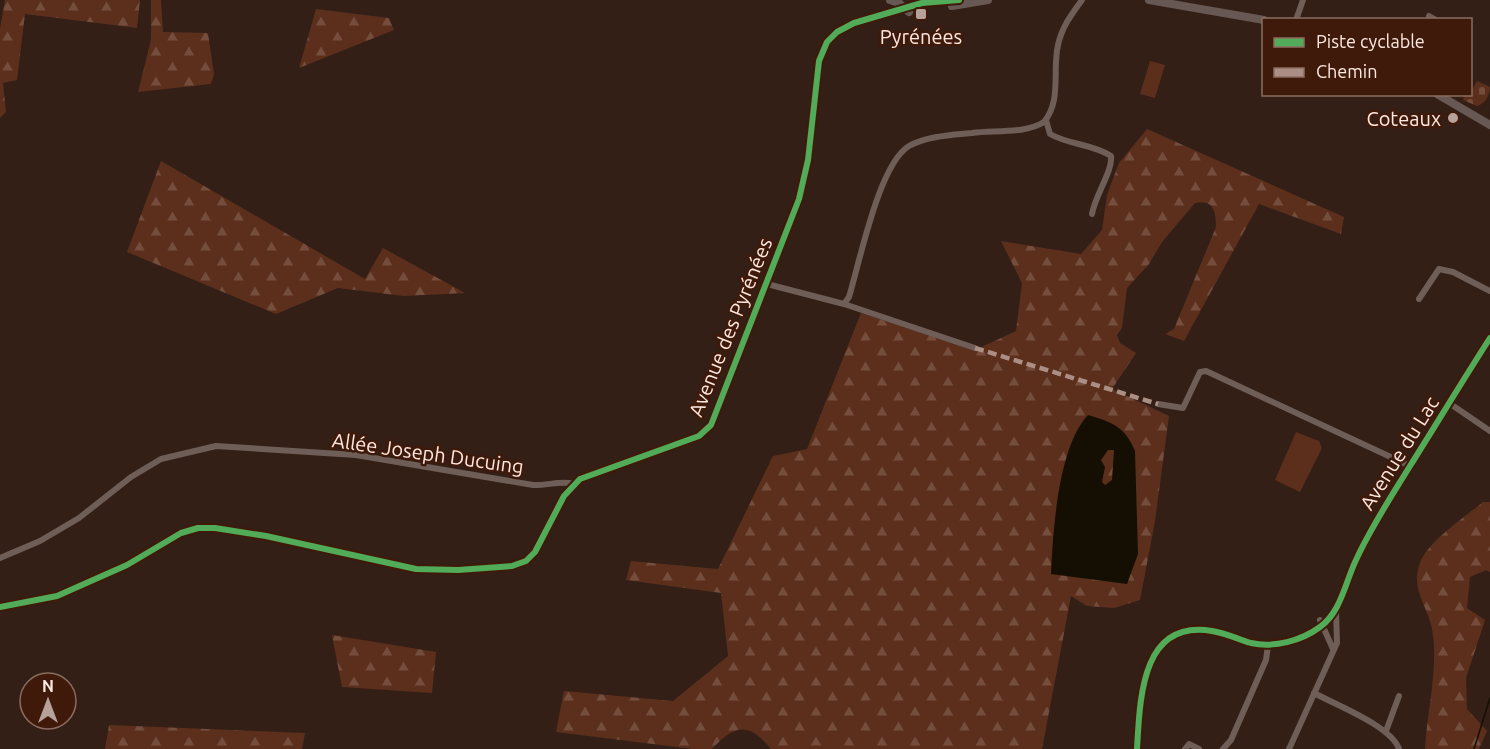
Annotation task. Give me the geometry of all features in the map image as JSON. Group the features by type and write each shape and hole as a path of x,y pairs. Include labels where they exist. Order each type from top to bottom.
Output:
{"street":[{"path":"892,14 890,0 912,5"},
{"name":"Avenue des Pyrénées","path":"0,607 40,601 67,592 126,565 181,533 198,528 215,528 266,536 416,569 458,570 512,566 535,552 557,507 573,484 593,472 699,436 708,430 721,404 804,183 822,52 837,32 864,20 892,14 912,5 959,0"},
{"name":"Avenue des Pyrénées","path":"864,20 894,18 912,5 926,7 987,0"},
{"path":"1082,0 1068,18 1061,35 1056,59 1054,102 1046,120 1050,134 1064,142 1103,150 1111,156 1112,164 1102,182 1092,214"},
{"path":"1149,0 1262,20"},
{"path":"1297,18 1303,0"},
{"path":"1429,16 1432,18"},
{"path":"1440,96 1490,125"},
{"path":"844,304 849,297 885,175 903,150 929,139 1027,128 1046,120"},
{"path":"1419,299 1439,269 1453,272 1490,291"},
{"path":"767,284 844,304 975,348"},
{"name":"Avenue du Lac","path":"1137,749 1148,671 1153,654 1166,640 1181,632 1200,630 1268,645 1296,640 1323,623 1336,611 1369,533 1490,338"},
{"path":"1158,404 1183,408 1200,372 1206,370 1410,466"},
{"path":"1449,403 1490,431"},
{"name":"Allée Joseph Ducuing","path":"0,558 40,541 79,518 152,464 170,456 205,448 237,447 356,455 533,485 550,486 567,482 573,484"},
{"name":"Avenue du Lac","path":"1323,623 1343,590"},
{"path":"1289,749 1333,652 1337,638 1336,611"},
{"path":"1323,623 1337,638"},
{"path":"1323,623 1331,640 1333,652"},
{"path":"1223,749 1231,740 1266,660 1268,645"},
{"path":"1314,693 1386,731 1396,741 1399,749"},
{"path":"1386,731 1399,696"},
{"path":"1185,749 1189,744 1200,749"}],"green space":[{"path":"5,0 140,0 137,28 25,14 17,80 3,83 6,112 0,118 0,29"},
{"path":"151,0 161,0 163,32 208,33 214,74 211,84 138,92 151,40"},
{"path":"316,9 389,18 394,30 299,68"},
{"path":"1150,61 1165,65 1155,98 1140,94"},
{"path":"1477,81 1490,87 1487,99 1477,106 1463,100 1464,96 1472,96 1472,90"},
{"path":"1147,129 1344,217 1341,234 1259,204 1184,341 1165,334 1174,329 1216,227 1213,208 1210,205 1195,203 1162,242 1149,264 1127,288 1122,328 1117,335 1120,343 1136,353 1112,389 1169,416 1155,521 1140,600 1114,608 1087,606 1071,596 1042,749 771,749 756,734 742,730 728,735 712,749 693,749 556,732 564,691 673,701 728,656 721,593 626,580 631,561 718,569 773,456 807,449 861,313 975,350 1016,331 1022,283 1001,241 1081,254 1102,230 1107,195 1119,163"},
{"path":"161,161 365,279 383,248 465,293 404,296 338,288 276,314 127,252"},
{"path":"1296,432 1319,441 1322,448 1300,492 1275,480"},
{"path":"1483,502 1490,502 1490,572 1486,570 1470,577 1467,608 1485,620 1466,678 1467,709 1487,731 1479,749 1425,749 1434,644 1430,621 1418,590 1417,573 1424,555 1431,546"},
{"path":"332,635 436,652 432,693 342,687"},
{"path":"109,725 305,733 302,749 105,749"}],"shaded area":[{"path":"1088,415 1104,420 1122,430 1135,451 1138,554 1127,584 1051,574 1059,490 1070,447 1078,429","holes":["1108,450 1114,450 1112,480 1105,485 1102,482 1105,467 1101,460"]}],"waterway":[{"path":"1474,749 1490,698"}],"marked path":[{"path":"975,348 1158,404"}],"cycle path":[{"path":"0,607 57,596 127,565 181,533 198,528 215,528 266,536 416,569 458,570 512,566 526,561 535,552 564,496 580,479 699,436 711,425 799,199 808,160 819,61 827,42 837,32 854,23 922,3 959,0"},
{"path":"1137,749 1143,687 1149,667 1158,650 1171,637 1189,631 1212,631 1251,643 1269,645 1304,636 1327,621 1338,605 1356,560 1375,524 1490,338"}],"place":[{"name":"Pyrénées","path":"921,14"},
{"name":"Coteaux","path":"1453,118"}]}
